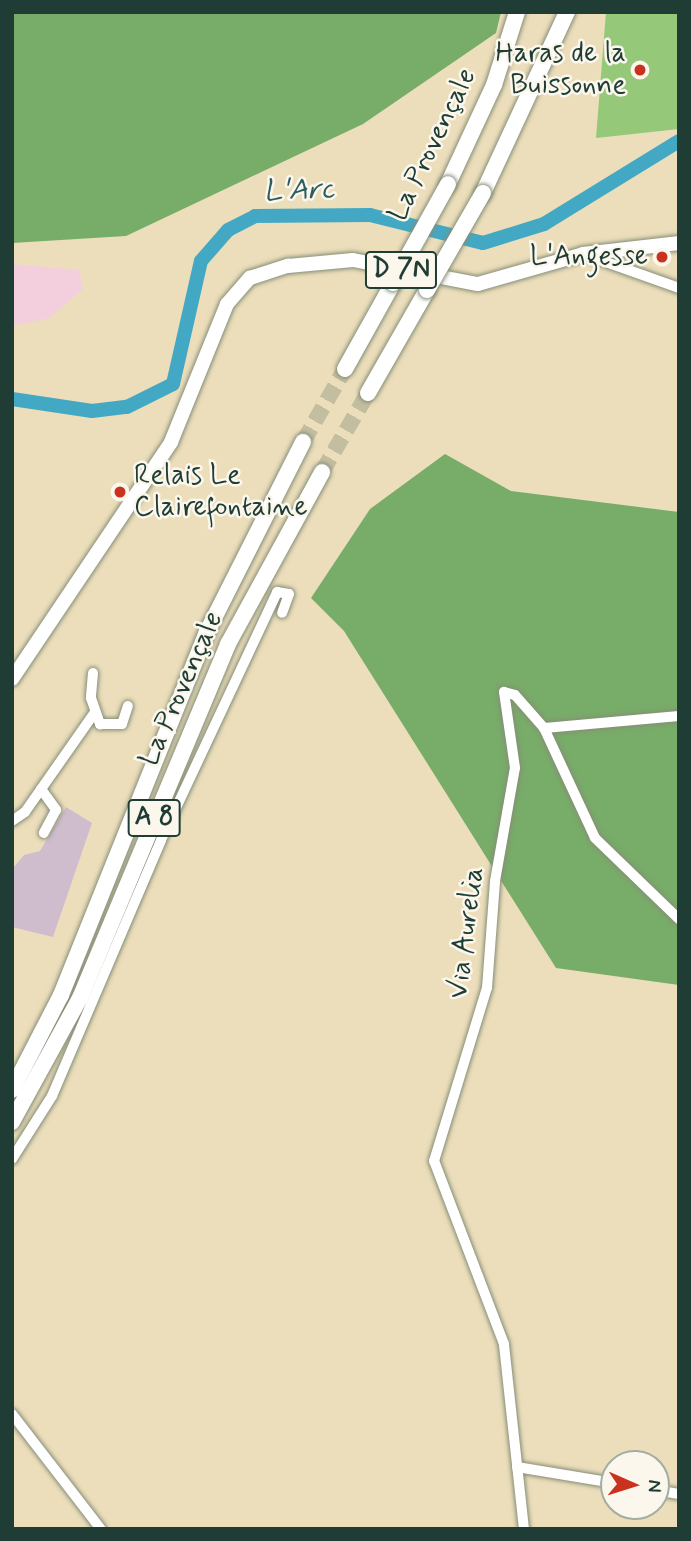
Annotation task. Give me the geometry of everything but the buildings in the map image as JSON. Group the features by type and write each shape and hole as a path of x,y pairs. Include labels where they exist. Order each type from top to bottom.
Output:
{"highway":[{"name":"La Provençale","path":"345,369 448,184 494,85 517,12"},
{"path":"368,393 483,193 567,12"},
{"name":"La Provençale","path":"12,1090 61,995 207,632 303,442"},
{"name":"La Provençale","path":"12,1122 80,998 228,643 322,472"}],"main road":[{"name":"D 7N","path":"12,679 171,442 227,304 250,278 288,266 353,260 478,284 583,254 679,243"}],"street":[{"path":"583,254 679,288"},
{"path":"12,1158 56,1089 160,840 277,592 289,594 282,613"},
{"path":"93,673 95,712 100,724 118,726 128,706"},
{"name":"Via Aurelia","path":"517,1467 504,1345 437,1176 437,1144 487,988 495,881 515,768 504,692 515,695 544,728"},
{"path":"12,821 41,789 95,712"},
{"path":"679,716 544,728 595,838 679,919"},
{"path":"41,789 56,810 44,833"},
{"path":"12,1415 102,1529"},
{"path":"524,1529 517,1467 600,1481"}],"shaded area":[{"path":"12,264 79,270 83,289 50,318 12,326"},
{"path":"66,807 92,823 53,937 12,927 12,869 24,855 40,851"}],"green space":[{"path":"12,12 501,12 496,33 363,124 126,236 12,243"},
{"name":"Haras de la Buissonne","path":"606,12 679,12 679,129 596,138"},
{"path":"445,454 511,491 679,512 679,985 556,968 344,631 311,598 370,509"}],"waterway":[{"name":"L'Arc","path":"12,399 92,411 127,407 173,384 201,261 228,230 255,216 370,215 483,243 544,224 679,141"}],"tunnel":[{"path":"303,442 345,369"},
{"path":"322,472 368,393"}],"place":[{"name":"Haras de la Buissonne","path":"640,70"},
{"name":"L'Angesse","path":"662,257"},
{"name":"Relais Le Clairefontaine","path":"120,492"}]}
